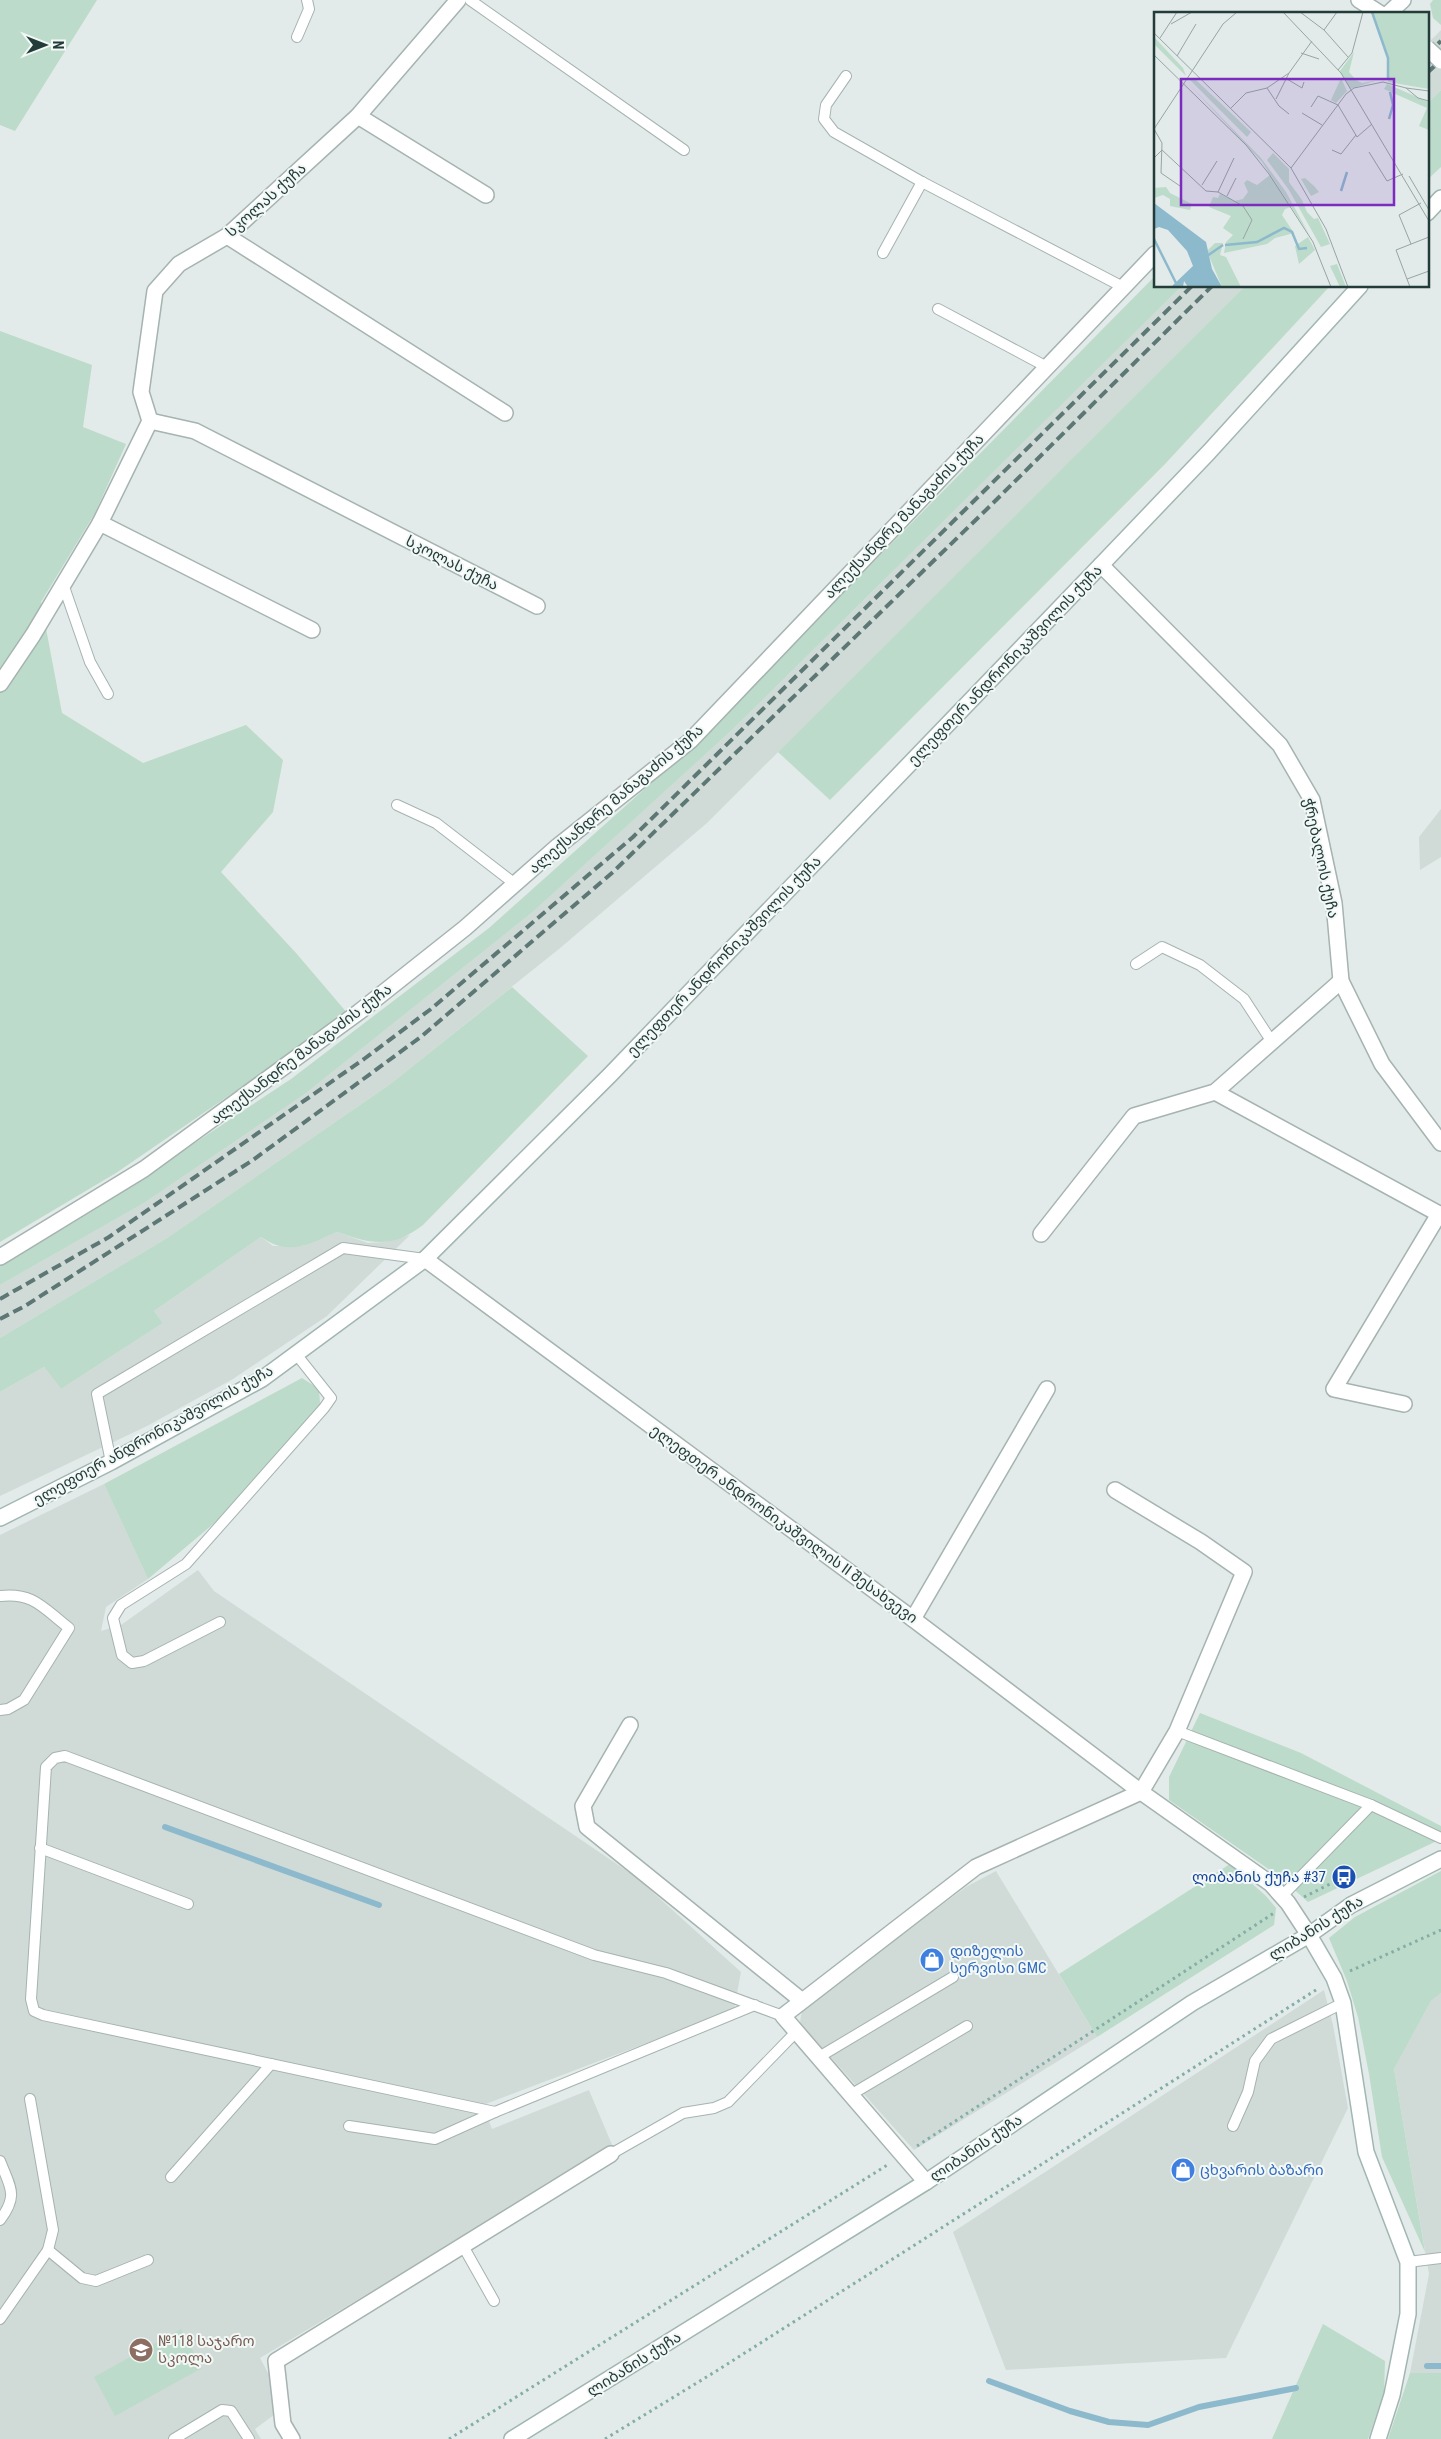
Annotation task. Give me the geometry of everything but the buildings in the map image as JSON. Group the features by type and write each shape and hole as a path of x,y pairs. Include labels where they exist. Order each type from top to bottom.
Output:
{"street":[{"name":"სკოლას ქუჩა","path":"458,0 358,116 227,236 179,264 155,291 141,392 150,421 195,431 537,606"},
{"path":"1359,0 1377,12"},
{"path":"1390,12 1403,0"},
{"path":"1428,49 1441,61"},
{"path":"358,116 486,195"},
{"path":"1428,212 1441,198"},
{"path":"227,236 506,413"},
{"name":"ალექსანდრე მანაგაძის ქუჩა","path":"0,1256 144,1169 359,1012 465,928 558,846 690,741 1154,255"},
{"name":"ელეფთერ ანდრონიკაშვილის ქუჩა","path":"0,1518 111,1462 262,1379 425,1259 610,1075 1209,452 1358,288"},
{"path":"0,684 33,635 100,523 150,421"},
{"path":"100,523 312,630"},
{"name":"ჭრებალოს ქუჩა","path":"1101,564 1285,753 1312,800 1334,903 1340,981 1382,1064 1441,1143"},
{"path":"1041,1234 1134,1116 1215,1092 1340,981"},
{"path":"1215,1092 1440,1214 1334,1389 1404,1404"},
{"name":"ელეფთერ ანდრონიკაშვილის II შესახვევი","path":"425,1259 913,1619 1141,1792 1271,1884 1282,1896 1309,1935 1334,1978 1343,2003 1366,2152 1408,2262"},
{"path":"913,1619 1047,1389"},
{"path":"926,2182 783,2016 801,2000 976,1867 1141,1792 1177,1731 1244,1572 1201,1542 1115,1490"},
{"path":"630,1725 584,1806 587,1827 801,2000"},
{"name":"ლიბანის ქუჩა","path":"512,2439 926,2182 1192,2003 1309,1935 1351,1905 1441,1859"},
{"path":"292,2439 283,2424 276,2361 611,2154"},
{"path":"1378,2439 1392,2395 1408,2314 1408,2262"}],"lane":[{"path":"297,37 309,9 307,0"},
{"path":"470,0 684,150"},
{"path":"846,76 826,105 824,119 834,132 922,182 1123,287"},
{"path":"883,253 922,182"},
{"path":"938,309 1047,367"},
{"path":"63,584 90,662 108,694"},
{"path":"397,805 436,823 515,884"},
{"path":"1136,964 1162,947 1200,965 1244,998 1272,1042"},
{"path":"111,1462 97,1394 343,1248 425,1259"},
{"path":"220,1622 144,1660 132,1663 122,1654 113,1618 121,1605 186,1564 331,1398 296,1354"},
{"path":"0,1596 16,1594 28,1597 69,1628 24,1700 8,1709 0,1710"},
{"path":"1177,1731 1371,1805 1441,1838"},
{"path":"495,2112 53,2017 34,2011 31,1999 46,1767 55,1758 65,1756 584,1952 666,1974 783,2016"},
{"path":"1282,1896 1371,1805"},
{"path":"40,1848 188,1904"},
{"path":"819,2057 952,1977"},
{"path":"1233,2126 1248,2092 1255,2061 1271,2039 1343,2003"},
{"path":"349,2126 435,2139 495,2112 755,2005"},
{"path":"852,2094 967,2026"},
{"path":"611,2154 683,2113 714,2108 728,2102 797,2031"},
{"path":"171,2177 271,2064"},
{"path":"0,2319 48,2250 53,2230 30,2099"},
{"path":"0,2161 13,2196 8,2210 0,2220"},
{"path":"462,2246 494,2300"},
{"path":"48,2250 82,2278 96,2281 148,2260"},
{"path":"1408,2262 1441,2258"},
{"path":"174,2439 222,2410 228,2410 231,2411 248,2439"}],"path":[{"path":"605,2439 718,2370 1334,1978 1441,1930"}],"shaded area":[{"path":"1441,30 1441,90 1428,103 1428,43"},
{"path":"1180,288 1243,288 707,823 559,949 389,1085 167,1238 0,1338 0,1285 144,1203 305,1094 534,911 731,731"},
{"path":"1441,809 1441,857 1420,870 1419,837"},
{"path":"337,1232 368,1243 385,1242 410,1235 327,1316 233,1379 147,1426 0,1496 0,1392 44,1367 61,1389 163,1323 154,1311 261,1237 273,1246 302,1246"},
{"path":"104,1484 148,1579 106,1607 101,1631 121,1625 198,1570 214,1591 636,1877 741,1972 734,2010 483,2105 492,2129 589,2090 613,2147 260,2358 286,2406 255,2429 261,2439 0,2439 0,1535"},
{"path":"996,1871 1097,2037 914,2150 800,2023 802,2009 966,1887"},
{"name":"ცხვარის ბაზარი","path":"1324,1990 1333,2025 1348,2108 1226,2358 1006,2370 953,2232"},
{"path":"1441,1993 1441,2374 1410,2373 1429,2274 1394,2069 1431,2001"}],"green space":[{"path":"0,0 97,0 15,131 0,125"},
{"path":"1433,0 1441,0 1441,25 1433,18 1430,4"},
{"path":"1441,90 1441,167 1428,179 1428,103"},
{"path":"1154,277 1154,288 1180,288 731,731 534,911 305,1094 144,1203 0,1285 0,1266 91,1212 291,1079 489,928 687,751"},
{"path":"1243,288 1328,288 1165,464 830,800 778,752"},
{"path":"0,331 92,365 83,427 126,444 95,513 41,602 62,713 143,763 246,725 283,760 273,812 221,872 296,953 348,1014 116,1173 0,1242"},
{"path":"512,987 588,1056 423,1225 401,1238 382,1242 361,1239 337,1232 308,1244 290,1247 271,1243 261,1237 154,1311 163,1323 61,1389 44,1367 0,1392 0,1338 167,1238 389,1085"},
{"path":"302,1378 319,1389 320,1404 311,1418 218,1520 148,1579 104,1484"},
{"path":"1200,1713 1301,1753 1441,1826 1441,1839 1308,1902 1280,1877 1169,1800 1169,1777"},
{"path":"1230,1864 1266,1896 1276,1908 1274,1925 1097,2037 1059,1974"},
{"path":"1441,1871 1441,1993 1431,2001 1394,2069 1425,2252 1382,2157 1358,2017 1347,1981 1329,1938 1355,1917"},
{"path":"1323,2324 1385,2361 1384,2392 1368,2439 1272,2439"},
{"path":"181,2329 202,2368 115,2416 94,2377"},
{"path":"1410,2373 1441,2373 1441,2439 1388,2439"}],"waterway":[{"path":"165,1827 379,1905"},
{"path":"1427,2366 1441,2366"},
{"path":"989,2381 1070,2411 1109,2422 1148,2425 1199,2407 1296,2388"}],"railway":[{"path":"1428,53 1441,41"},
{"path":"1428,72 1441,60"},
{"path":"0,1299 109,1237 364,1059 431,1009 633,837 1190,288"},
{"path":"0,1319 25,1306 253,1160 422,1036 613,872 987,509 1210,288"}],"place":[{"name":"ლიბანის ქუჩა #37","path":"1344,1877"},
{"name":"დიზელის სერვისი GMC","path":"932,1960"},
{"name":"ცხვარის ბაზარი","path":"1183,2170"},
{"name":"№118 საჯარო სკოლა","path":"141,2350"}]}
